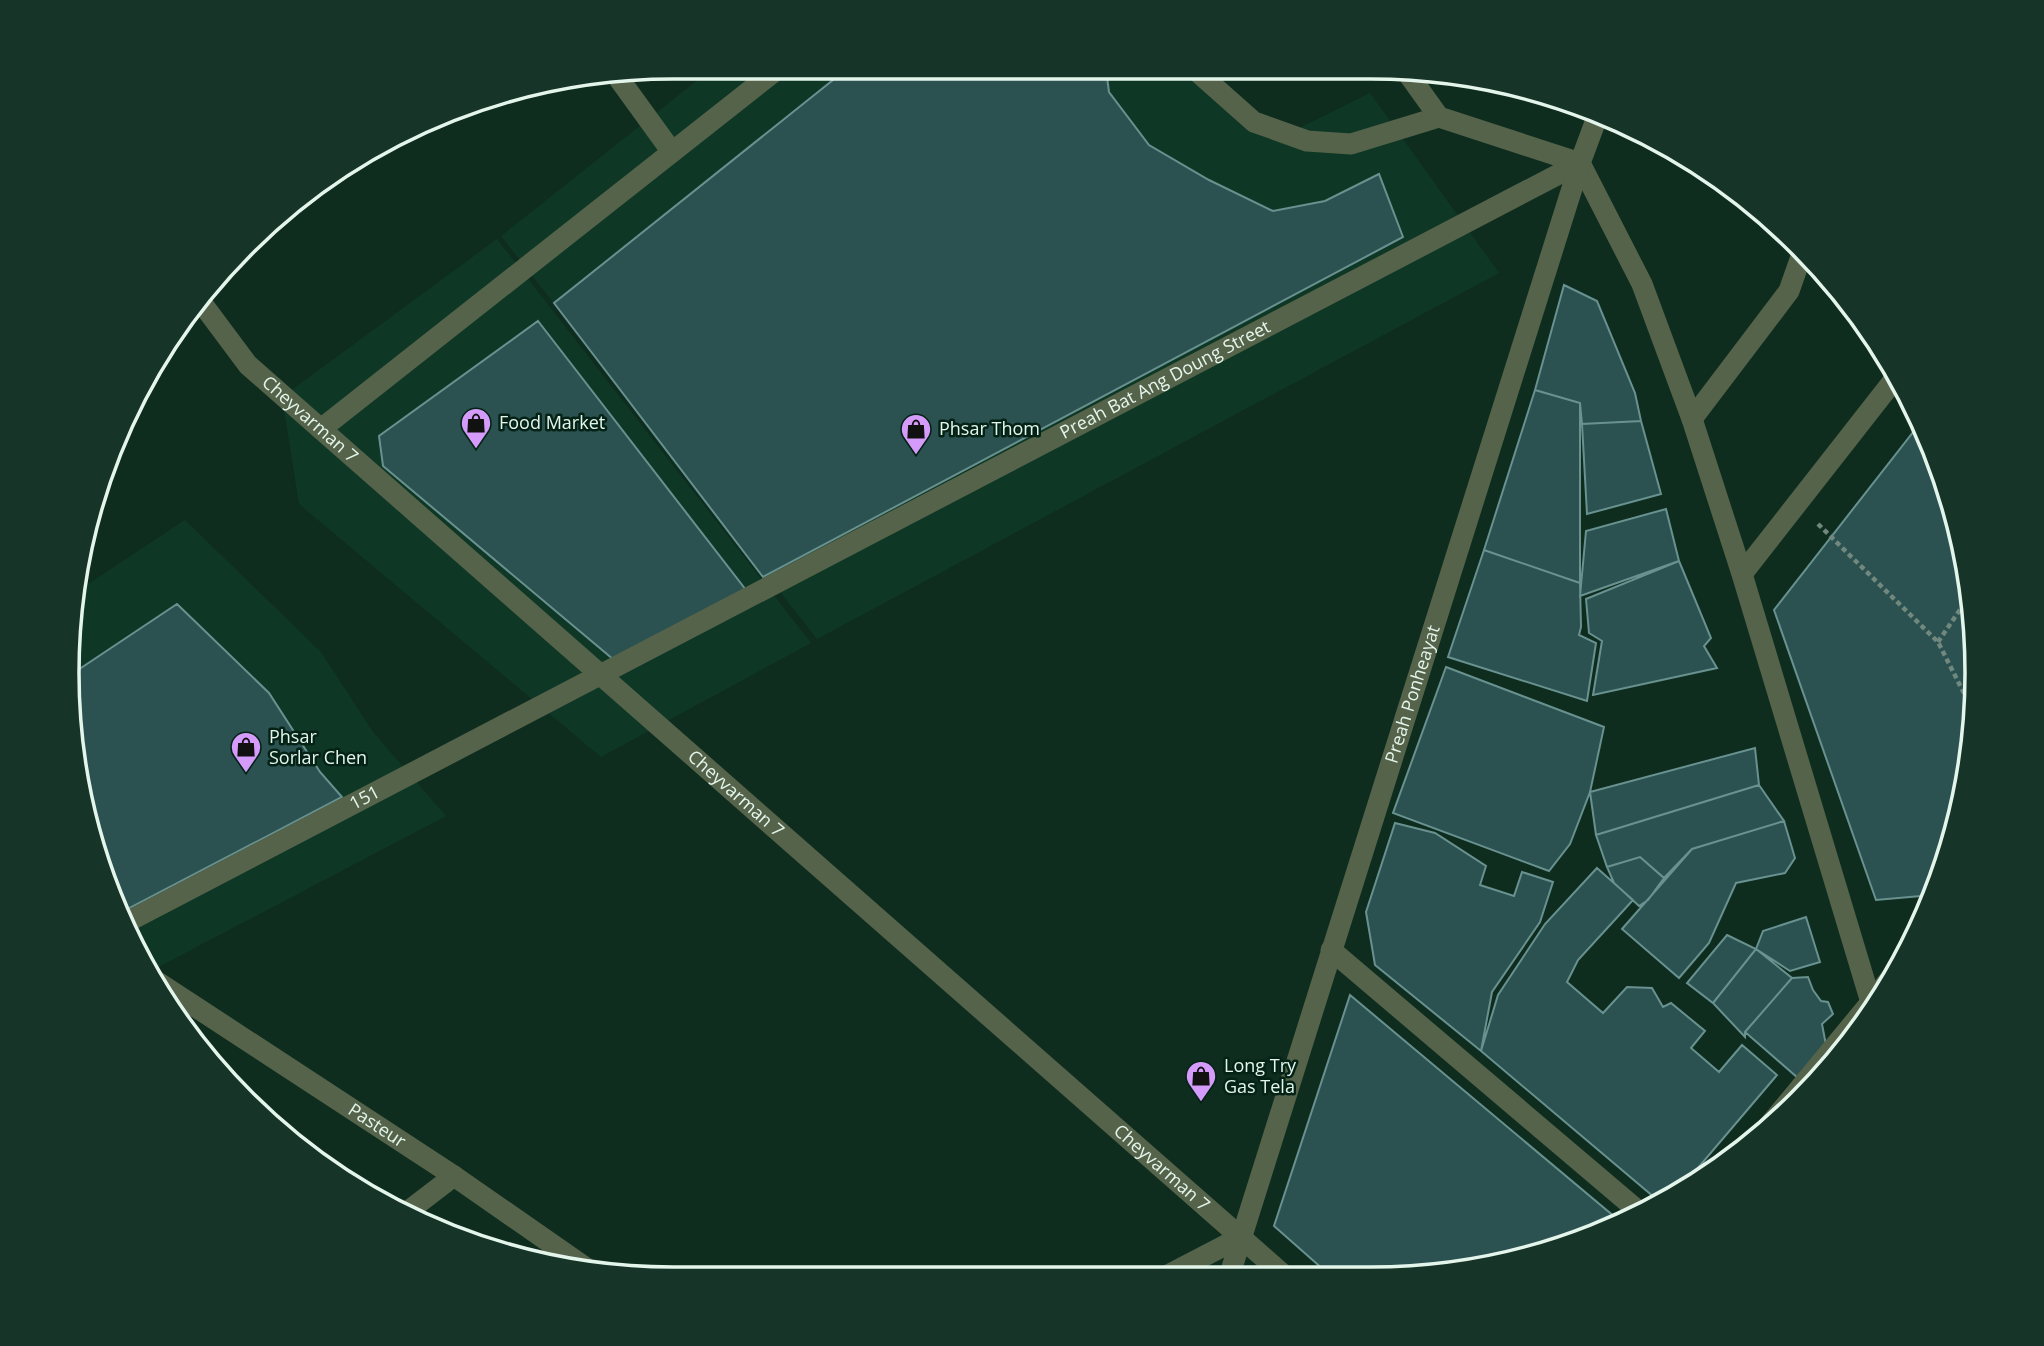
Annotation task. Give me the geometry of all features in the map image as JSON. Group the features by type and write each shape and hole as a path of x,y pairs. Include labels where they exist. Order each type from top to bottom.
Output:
{"street":[{"path":"321,429 765,79"},
{"path":"1205,79 1254,122 1307,141 1351,144 1439,117 1580,163 1642,284 1692,419 1742,574 1869,996"},
{"path":"1413,80 1439,117"},
{"path":"621,81 672,152"},
{"name":"Preah Ponheayat","path":"1232,1267 1580,163 1595,123"},
{"name":"Preah Bat Ang Doung Street","path":"601,675 1580,163"},
{"path":"1692,419 1789,291 1799,262"},
{"name":"Cheyvarman 7","path":"205,307 248,365 1275,1267"},
{"path":"1742,574 1890,384"},
{"name":"151","path":"133,919 601,675"},
{"path":"1331,950 1633,1206"},
{"name":"Pasteur","path":"171,991 454,1176 573,1258"},
{"path":"413,1207 454,1176"},
{"path":"1183,1267 1241,1237"}],"path":[{"path":"1797,503 1938,642 1964,694"},
{"path":"1938,642 1961,608"}],"shaded area":[{"name":"Phsar Thom","path":"699,79 1202,79 1282,131 1301,127 1370,93 1499,273 817,639 501,236"},
{"name":"Food Market","path":"497,239 811,643 601,757 299,504 282,397"},
{"name":"Phsar Sorlar Chen","path":"185,520 321,652 373,732 446,816 157,968 140,936 110,864 90,789 80,712 79,673 85,586"}],"building":[{"name":"Phsar Thom","path":"834,79 1107,79 1109,92 1149,145 1209,180 1273,211 1325,201 1379,174 1403,237 763,577 554,303"},
{"path":"1564,285 1597,301 1635,393 1641,421 1582,424 1580,403 1535,390"},
{"path":"538,321 746,590 620,665 383,466 379,436"},
{"path":"1535,390 1580,403 1580,583 1484,550"},
{"path":"1641,421 1661,494 1587,514 1582,424"},
{"path":"1914,432 1934,482 1954,557 1964,634 1965,673 1964,712 1954,789 1934,864 1921,896 1876,900 1774,610"},
{"path":"1666,509 1679,561 1580,596 1586,531"},
{"path":"1484,550 1580,583 1579,635 1596,643 1587,701 1448,657"},
{"path":"1679,561 1711,638 1704,646 1717,668 1593,695 1602,641 1589,633 1586,599"},
{"path":"177,604 269,693 320,772 342,797 128,909 110,864 90,789 80,712 79,669"},
{"path":"1446,667 1604,727 1590,792 1570,844 1549,871 1393,813"},
{"path":"1755,748 1759,785 1596,835 1590,792"},
{"path":"1759,785 1784,821 1692,849 1664,878 1640,857 1607,867 1596,835"},
{"path":"1784,821 1795,858 1785,873 1736,883 1709,943 1679,978 1622,929 1692,849"},
{"path":"1395,823 1435,833 1486,866 1480,885 1514,896 1522,872 1553,882 1540,922 1492,992 1481,1051 1375,965 1366,912"},
{"path":"1640,857 1664,878 1648,900 1639,906 1614,883 1607,867"},
{"path":"1597,868 1633,900 1578,960 1567,982 1603,1013 1627,987 1652,988 1663,1007 1671,1003 1705,1031 1691,1048 1719,1072 1742,1045 1777,1075 1696,1170 1653,1196 1481,1051 1498,995 1545,924"},
{"path":"1806,917 1820,962 1790,971 1756,949 1763,931"},
{"path":"1727,935 1756,949 1713,1003 1687,983"},
{"path":"1756,949 1792,978 1745,1032 1745,1037 1713,1003"},
{"path":"1808,977 1813,990 1821,1001 1828,1002 1833,1014 1822,1024 1826,1045 1798,1078 1745,1032 1792,978"},
{"path":"1350,995 1613,1215 1562,1236 1525,1247 1487,1256 1410,1266 1321,1267 1274,1226"}],"place":[{"name":"Food Market","path":"476,450"},
{"name":"Phsar Thom","path":"916,456"},
{"name":"Phsar Sorlar Chen","path":"246,774"},
{"name":"Long Try Gas Tela","path":"1201,1103"}]}
